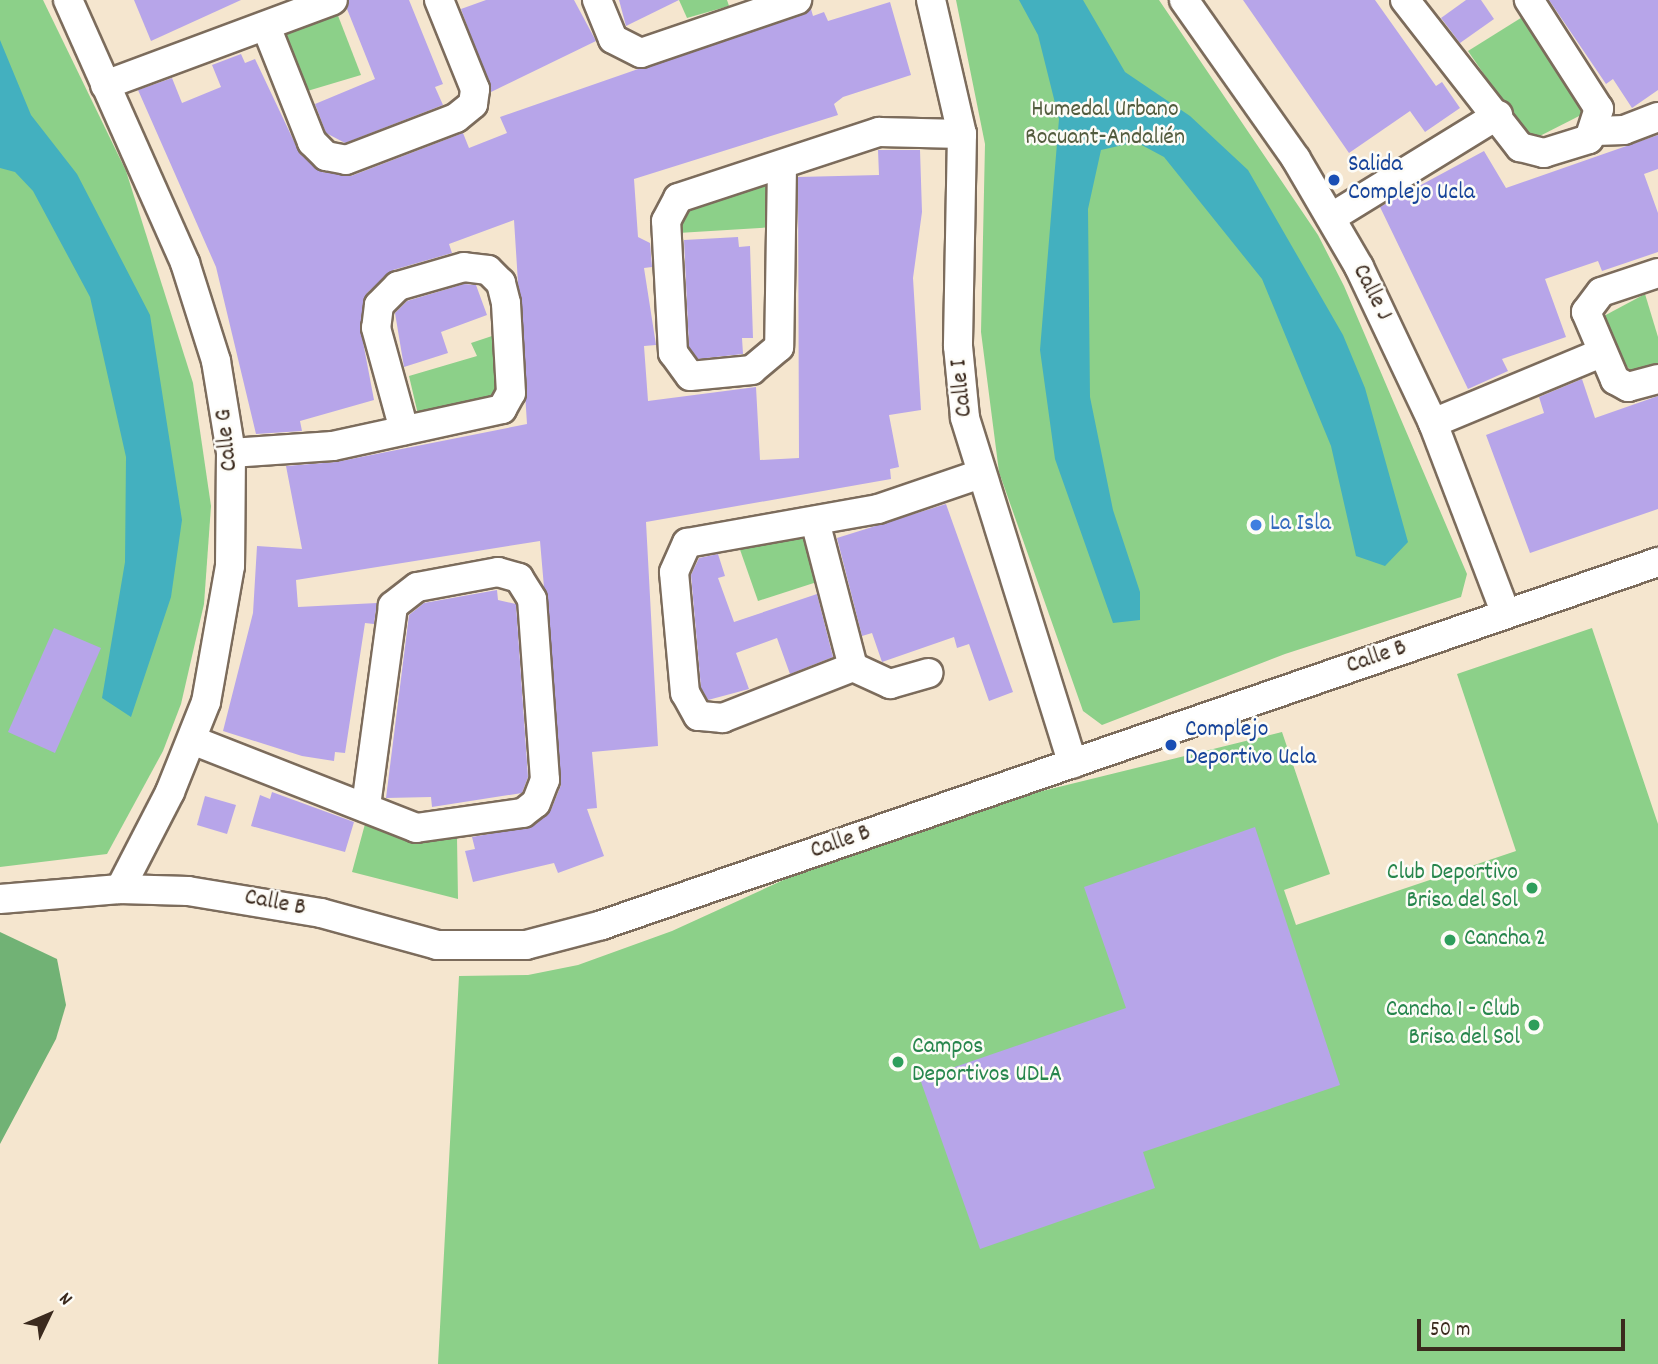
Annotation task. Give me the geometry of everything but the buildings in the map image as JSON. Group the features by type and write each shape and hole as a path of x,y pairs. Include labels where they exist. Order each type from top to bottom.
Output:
{"street":[{"name":"Calle G","path":"68,0 185,263 216,361 231,453 234,509 223,622 192,740 120,889"},
{"path":"105,85 267,29 332,0"},
{"path":"267,29 312,142 326,156 346,160 456,118 473,104 475,89 439,0"},
{"path":"597,0 619,45 641,53 752,8 797,0"},
{"name":"Calle I","path":"932,0 962,134 958,346 978,474 1073,764"},
{"name":"Calle J","path":"1184,0 1332,217 1433,422 1506,614"},
{"path":"1405,0 1499,115 1520,147 1535,154 1581,143 1595,131 1624,131 1658,117"},
{"path":"1529,0 1594,96 1595,131"},
{"path":"1332,217 1499,115"},
{"path":"782,166 779,347 752,370 690,376 673,353 668,213 685,194 782,166 880,132 962,134"},
{"path":"231,453 333,446 404,430 475,419 510,400 504,292 488,270 464,267 398,286 379,305 376,328 404,430"},
{"path":"1658,273 1601,292 1588,304 1586,319 1601,353 1620,385 1658,379"},
{"path":"1433,422 1601,353"},
{"path":"928,673 890,684 853,667 715,720 698,716 687,702 674,572 681,548 701,537 878,509 978,474"},
{"path":"815,521 853,667"},
{"name":"Calle B","path":"0,899 120,889 235,897 437,945 495,949 602,925 1658,562"},
{"path":"192,740 366,807 427,829 515,816 536,803 545,780 532,599 519,578 498,572 417,587 393,606 366,807"}],"green space":[{"path":"0,0 43,0 126,171 193,383 211,506 204,604 181,704 163,751 107,854 0,867"},
{"path":"679,0 727,0 729,6 687,18"},
{"path":"956,0 1159,0 1318,235 1344,286 1467,574 1461,597 1285,654 1102,725 1083,711 999,472 981,332 985,144"},
{"path":"337,13 361,75 304,92 279,34"},
{"path":"1524,16 1587,112 1530,141 1468,51"},
{"path":"771,181 775,227 678,233 683,214 695,203"},
{"path":"1645,294 1658,337 1658,364 1632,371 1610,352 1602,317"},
{"path":"501,333 496,402 420,423 409,376 477,356 471,343"},
{"path":"805,537 820,581 758,601 738,544"},
{"name":"Campos Deportivos UDLA","path":"1592,628 1658,824 1658,1364 438,1364 459,976 528,975 578,965 672,931 812,867 1002,801 1282,732 1330,874 1284,890 1296,925 1516,851 1457,674"},
{"path":"365,824 407,841 457,837 458,899 352,872"},
{"path":"0,932 57,959 66,1005 56,1039 0,1144"}],"water":[{"name":"Humedal Urbano Rocuant-Andalién","path":"1019,0 1083,0 1125,72 1190,116 1248,170 1343,335 1365,388 1408,542 1385,566 1356,556 1331,446 1262,279 1164,157 1136,142 1101,150 1088,209 1090,397 1113,510 1140,592 1140,620 1113,623 1055,459 1040,350 1059,119 1038,35"},
{"path":"0,40 31,115 77,174 150,315 182,520 171,597 131,717 102,698 125,562 126,457 90,297 33,191 15,172 0,168"}],"place":[{"name":"Salida Complejo Ucla","path":"1334,180"},
{"name":"La Isla","path":"1256,525"},
{"name":"Complejo Deportivo Ucla","path":"1171,745"},
{"name":"Club Deportivo Brisa del Sol","path":"1532,888"},
{"name":"Cancha 2","path":"1450,940"},
{"name":"Cancha 1 - Club Brisa del Sol","path":"1534,1025"},
{"name":"Campos Deportivos UDLA","path":"898,1062"}]}
